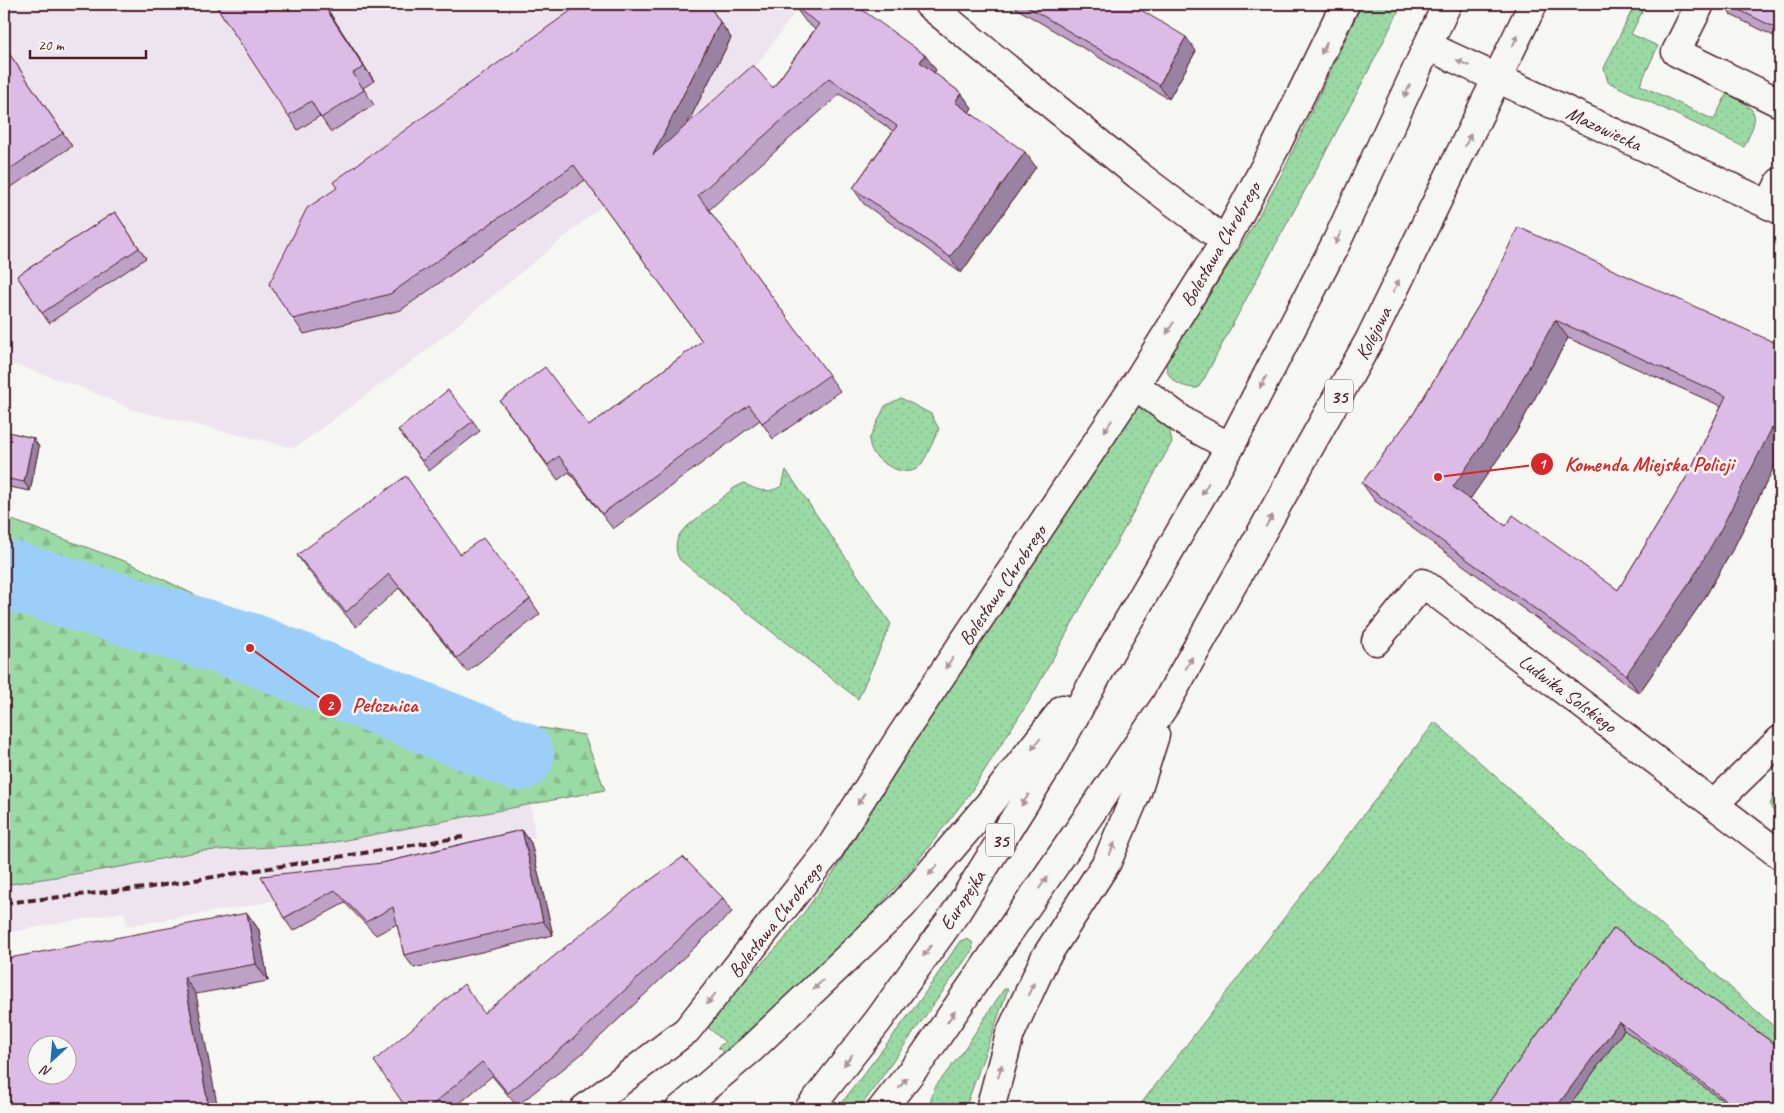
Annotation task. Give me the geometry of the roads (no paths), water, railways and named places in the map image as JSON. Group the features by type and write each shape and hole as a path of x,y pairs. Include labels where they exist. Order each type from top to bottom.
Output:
{"main road":[{"path":"928,4 1138,175 1225,241"},
{"name":"Bolesława Chrobrego","path":"584,1109 687,1030 827,853 901,736 1135,386 1225,241 1276,146 1345,4"},
{"name":"35","path":"1110,652 1230,447 1337,241 1447,4"},
{"name":"Kolejowa","path":"1165,705 1370,339 1533,4"},
{"path":"1700,4 1676,52 1780,103"},
{"name":"Mazowiecka","path":"1428,46 1497,79 1776,199"},
{"path":"1135,386 1166,410 1230,447"},
{"name":"Ludwika Solskiego","path":"1376,641 1423,583 1780,855"},
{"path":"680,1109 750,1049 902,906 989,804 1110,652"},
{"name":"Europejka","path":"809,1109 878,1021 957,911 1046,768 1110,652"},
{"path":"990,1109 1010,1034 1045,958 1107,862 1137,792 1165,705"},
{"name":"35","path":"882,1109 923,1057 1165,705"},
{"path":"1714,804 1780,740"}],"waterway":[{"path":"4,577 12,576 250,648 519,756"}],"railway":[{"path":"4,903 145,888 463,837"}],"place":[{"name":"Komenda Miejska Policji","path":"1438,477"},
{"name":"Pełcznica","path":"250,648"}]}
